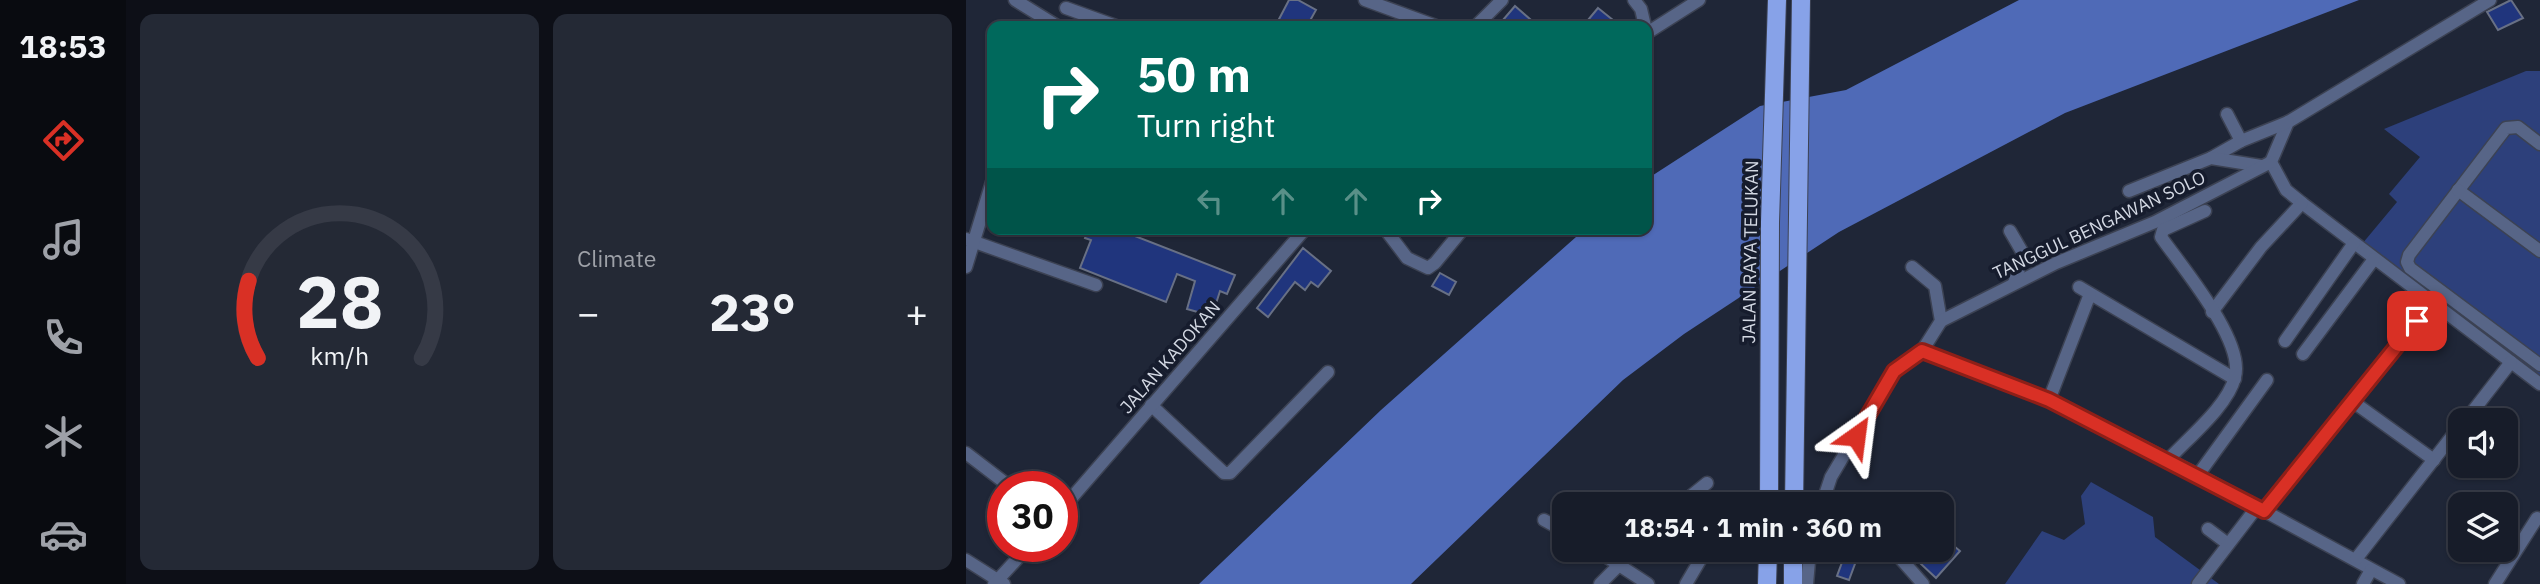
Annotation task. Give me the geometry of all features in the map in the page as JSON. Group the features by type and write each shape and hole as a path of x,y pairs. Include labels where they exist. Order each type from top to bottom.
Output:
{"main road":[{"name":"JALAN RAYA TELUKAN","path":"1769,492 1770,222 1777,0"},
{"path":"1794,492 1801,0"},
{"path":"1767,584 1768,562"},
{"path":"1793,562 1793,584"}],"street":[{"path":"1015,0 1049,21"},
{"path":"1365,0 1422,21"},
{"path":"1481,21 1502,0"},
{"path":"1634,0 1641,9 1644,21"},
{"path":"1652,29 1699,0"},
{"path":"2129,191 2288,122 2490,0"},
{"path":"1060,21 1068,4 1105,21"},
{"path":"2227,114 2241,141"},
{"path":"2266,164 2288,122"},
{"path":"2540,144 2518,127 2506,128 2409,255 2408,265 2540,365"},
{"path":"2210,158 2266,164 2287,190 2302,203 2540,384"},
{"name":"TANGGUL BENGAWAN SOLO","path":"1941,321 2014,283 2155,222 2266,164"},
{"path":"2458,190 2540,251"},
{"path":"966,267 970,240 987,195"},
{"path":"2212,312 2261,247 2302,203"},
{"path":"2168,460 2212,414 2235,379 2235,351 2161,237 2163,230 2205,211"},
{"path":"2010,231 2024,255 2014,283"},
{"name":"JALAN KADOKAN","path":"1078,490 1300,235"},
{"path":"1390,235 1407,258 1428,268 1458,235"},
{"path":"970,240 1096,285"},
{"path":"2285,341 2354,243"},
{"path":"2303,354 2374,259"},
{"path":"1825,492 1830,477 1894,371 1922,351 1941,321 1934,286 1912,267"},
{"path":"2049,400 2084,290 2235,379"},
{"path":"2198,584 2228,544 2431,303"},
{"path":"1922,351 2049,400 2198,475 2399,584"},
{"path":"2475,408 2511,362"},
{"path":"1151,405 1224,473 1230,473 1328,372"},
{"path":"2198,475 2267,380"},
{"path":"2351,401 2434,460"},
{"path":"2356,559 2448,442"},
{"path":"966,453 989,471"},
{"path":"1696,492 1707,483"},
{"path":"2495,584 2538,518"},
{"path":"1544,520 1552,524"},
{"path":"2208,529 2228,544"},
{"path":"966,560 998,583 1016,562"},
{"path":"1614,562 1648,584"},
{"path":"1600,584 1621,562"},
{"path":"1686,584 1699,562"},
{"path":"1807,584 1809,562"},
{"path":"1904,562 1923,584"},
{"path":"2363,584 2371,570"}],"shaded area":[{"path":"2019,0 2359,0 2065,113 1839,232 1684,334 1623,380 1411,584 1199,584 1381,410 1578,235 1652,235 1652,176 1760,106 1846,90"},
{"path":"2526,71 2540,71 2540,377 2362,244 2397,202 2389,194 2420,157 2384,129"},
{"path":"2091,482 2153,517 2155,537 2219,584 2005,584 2042,531 2064,540 2085,524 2081,496"}],"building":[{"path":"1289,0 1298,0 1316,10 1310,21 1278,21"},
{"path":"2511,0 2523,18 2498,30 2487,12"},
{"path":"1515,6 1532,21 1504,21"},
{"path":"1598,8 1613,20 1612,21 1587,21"},
{"path":"1086,235 1132,235 1235,275 1227,294 1220,291 1212,316 1187,309 1195,281 1177,274 1166,302 1080,268 1091,240 1085,238"},
{"path":"1303,248 1331,271 1318,287 1311,282 1305,290 1295,282 1268,317 1257,308"},
{"path":"1440,273 1456,282 1449,295 1432,286"},
{"path":"1954,546 1960,551 1954,558"},
{"path":"1842,562 1856,562 1849,580 1837,576"},
{"path":"1923,562 1950,562 1936,578 1921,564"}],"route":[{"path":"1856,436 1894,371 1922,351 2049,400 2264,511 2417,321"}]}
